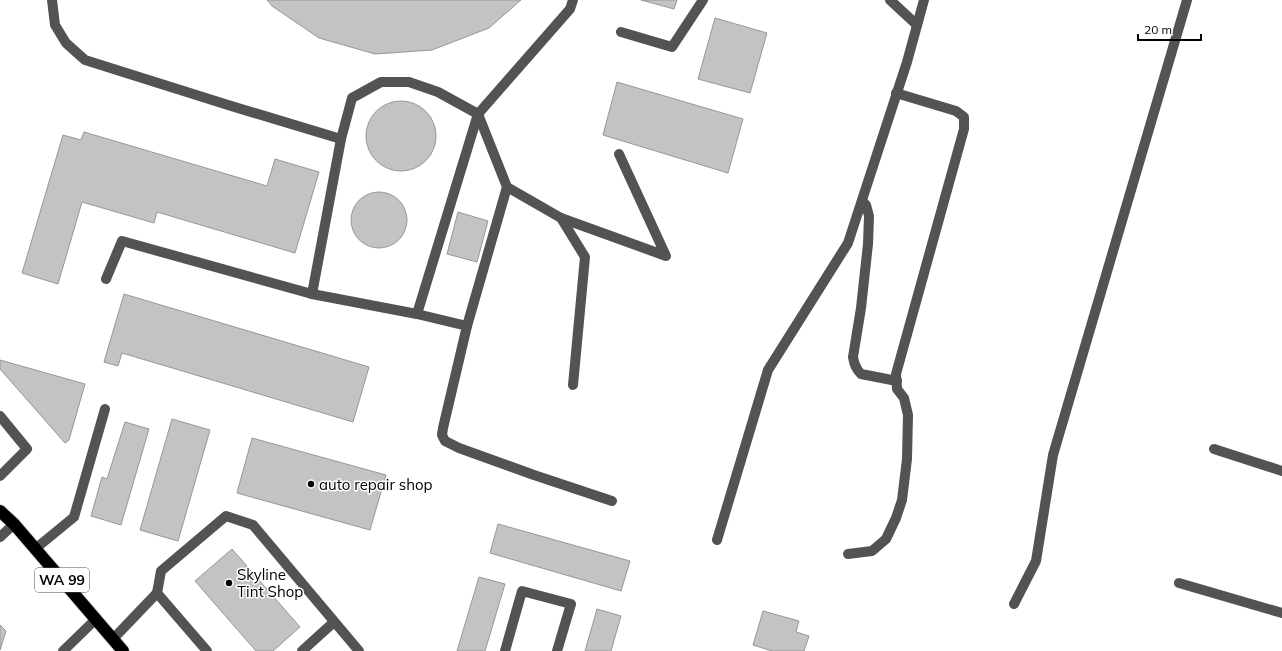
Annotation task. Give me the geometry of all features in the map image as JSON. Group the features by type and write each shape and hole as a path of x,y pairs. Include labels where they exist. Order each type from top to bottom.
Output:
{"highway":[{"name":"WA 99","path":"0,511 14,524 124,651"}],"street":[{"path":"52,0 55,25 66,43 85,60 341,139"},
{"path":"417,314 478,114 570,9 573,0"},
{"path":"621,32 672,47 703,0"},
{"path":"890,0 917,25"},
{"path":"718,540 768,370 848,243 924,0"},
{"path":"1014,604 1036,561 1053,455 1187,0"},
{"path":"312,294 341,139 352,98 381,82 409,82 438,92 478,114 507,187 468,326 442,428 442,435 445,441 460,448 528,473 612,501"},
{"path":"848,554 872,551 886,539 896,518 902,500 907,459 908,415 904,398 897,389 896,374 964,129 964,117 956,110 896,93"},
{"path":"507,187 561,218 666,256 619,154"},
{"path":"862,201 866,205 869,216 868,244 861,308 853,357 854,364 861,374 897,381"},
{"path":"561,218 585,257 572,385"},
{"path":"106,279 122,240 312,294 417,314 468,326"},
{"path":"35,549 74,517 105,409"},
{"path":"0,416 27,449 0,476"},
{"path":"1214,449 1282,471"},
{"path":"113,640 157,593 161,571 226,516 253,525 359,651"},
{"path":"0,537 14,524"},
{"path":"1179,583 1282,613"},
{"path":"505,651 522,591 571,604 557,651"},
{"path":"157,593 207,651"},
{"path":"63,651 96,619"},
{"path":"302,651 334,622"}],"building":[{"path":"267,0 521,0 489,28 432,50 375,54 319,38 272,6"},
{"path":"641,0 677,0 674,9"},
{"path":"715,18 767,33 750,93 698,79"},
{"path":"617,82 743,119 728,173 603,135"},
{"path":"401,101 420,107 430,117 436,136 430,155 420,165 401,171 382,165 372,155 366,136 372,117 382,107"},
{"path":"84,132 267,186 275,159 319,172 295,253 157,212 154,223 82,202 58,284 22,273 63,135 81,140"},
{"path":"379,192 390,194 399,200 405,209 407,220 405,231 399,240 390,246 379,248 368,246 359,240 353,231 351,220 353,209 359,200 368,194"},
{"path":"458,212 488,221 477,262 447,254"},
{"path":"124,294 369,367 353,422 122,353 118,366 104,362"},
{"path":"0,360 85,384 69,440 65,443 0,369"},
{"path":"172,419 210,430 178,541 140,530"},
{"path":"125,422 149,429 121,525 91,516 102,477 107,479"},
{"name":"auto repair shop","path":"252,438 386,475 370,530 237,493"},
{"path":"498,524 630,561 621,591 490,553"},
{"path":"232,549 300,627 273,651 256,651 195,581"},
{"path":"479,577 505,584 485,651 457,651"},
{"path":"597,609 621,616 611,651 585,651"},
{"path":"763,611 799,621 796,632 809,636 804,651 772,651 753,645"},
{"path":"0,625 6,631 0,650"}],"place":[{"name":"auto repair shop","path":"311,484"},
{"name":"Skyline Tint Shop","path":"229,583"}]}
